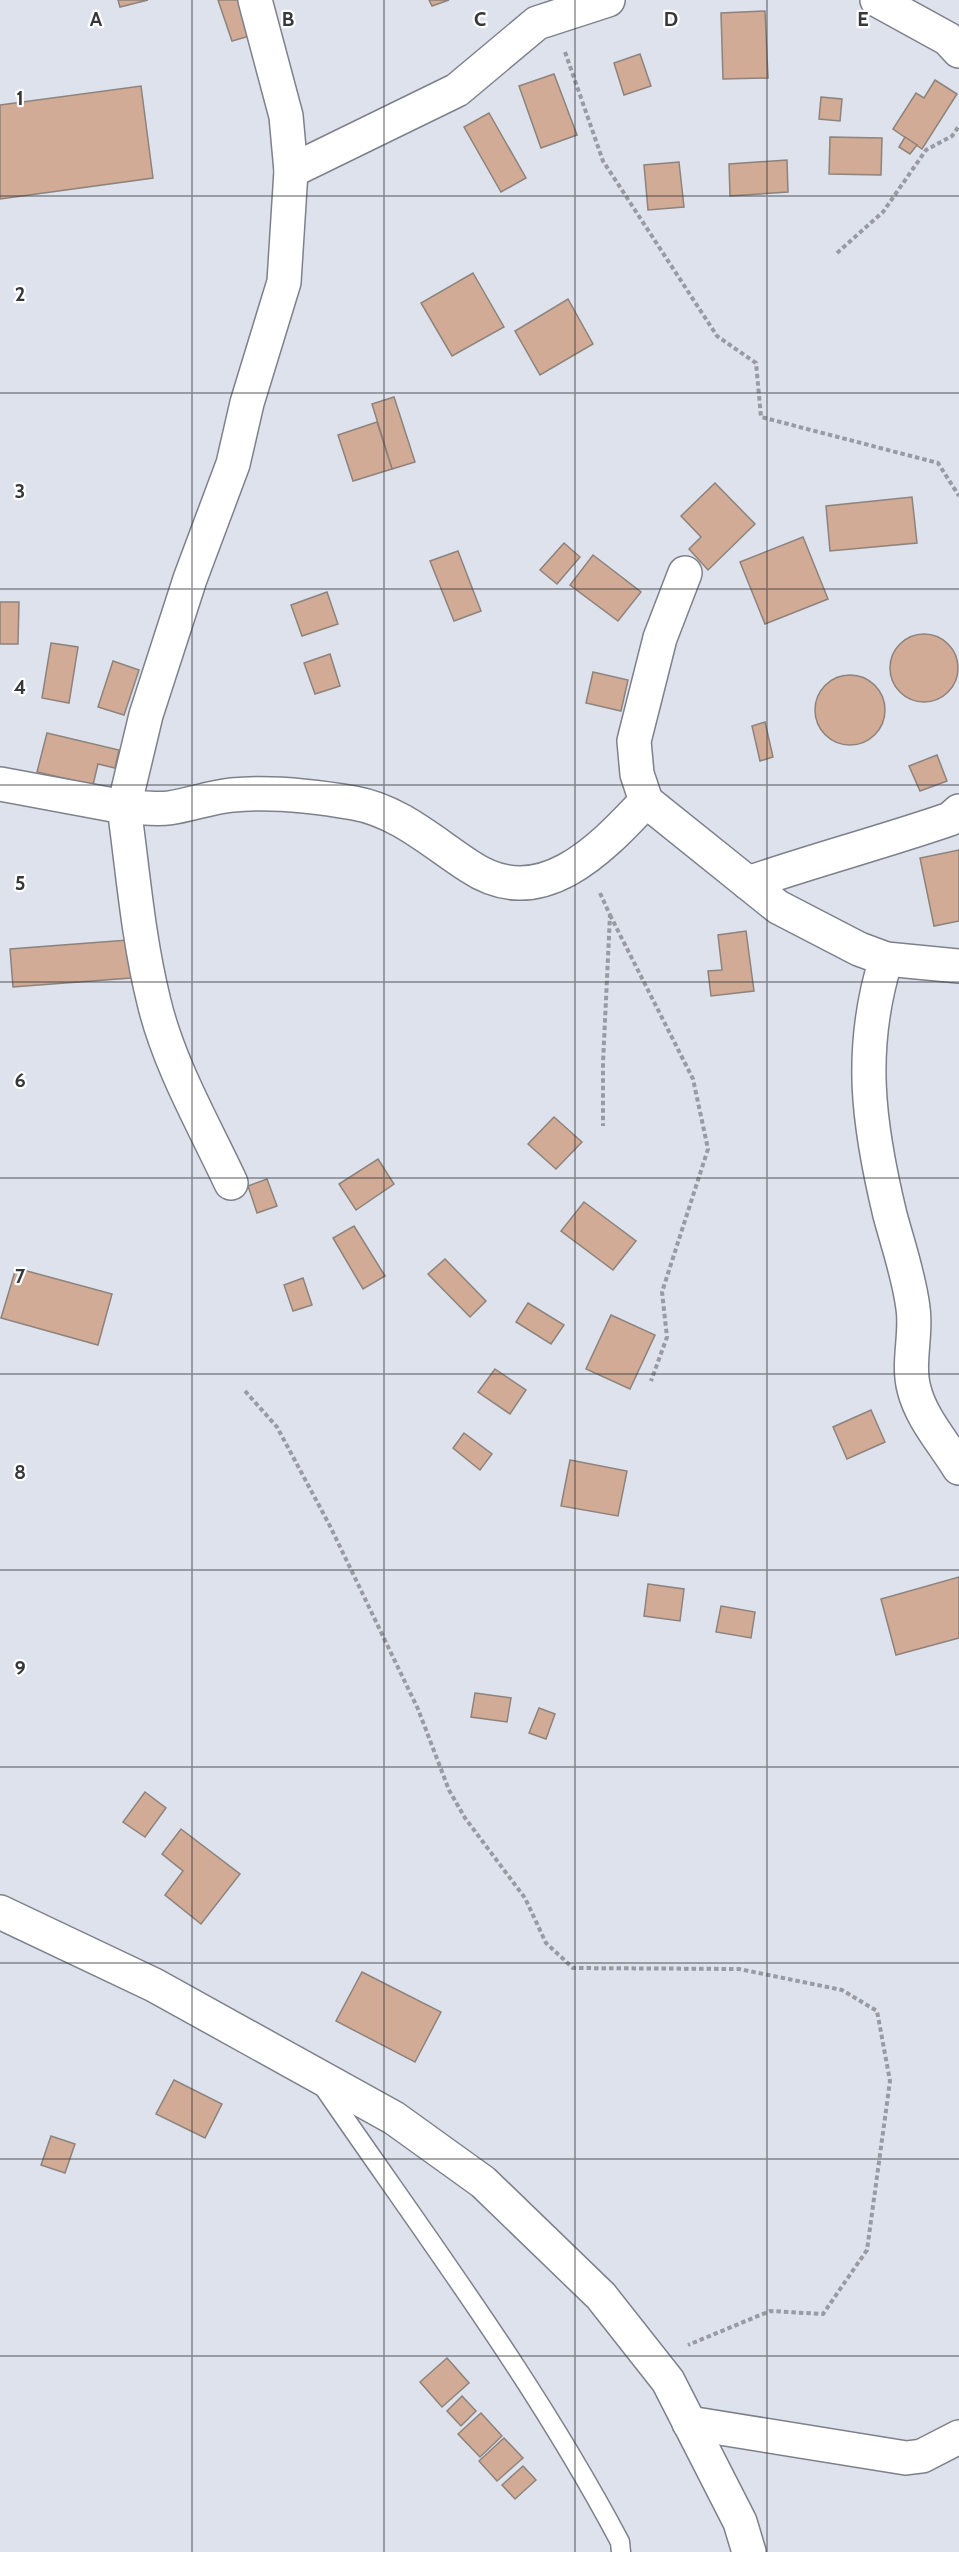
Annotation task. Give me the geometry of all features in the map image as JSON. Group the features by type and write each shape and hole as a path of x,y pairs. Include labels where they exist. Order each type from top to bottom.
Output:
{"street":[{"path":"231,1183 168,1048 154,1003 141,931 124,807 146,715 190,579 233,464 247,403 284,282 291,171 286,117 255,0"},
{"path":"291,171 457,90 537,23 608,0"},
{"path":"877,0 948,39 959,51"},
{"path":"685,573 660,638 634,741 637,774 646,801 778,907 859,949 886,959 959,966"},
{"path":"0,784 124,807 167,808 231,795 294,794 357,804 411,825 471,868 510,882 541,880 564,873 604,846 646,801"},
{"path":"748,883 812,861 878,844 950,819 959,811"},
{"path":"886,959 874,998 868,1038 870,1114 888,1205 913,1309 914,1390 930,1425 959,1468"},
{"path":"0,1912 154,1985 394,2118 483,2182 601,2296 668,2381 740,2522 749,2552"},
{"path":"689,2423 906,2458 922,2456 959,2437"}],"lane":[{"path":"315,2074 506,2354 589,2483 620,2542 621,2552"}],"path":[{"path":"552,17 603,161 717,336 756,363 761,417 938,463 959,496"},
{"path":"837,253 883,212 926,150 952,136 959,126"},
{"path":"585,860 610,915 693,1078 708,1149 662,1292 667,1336 651,1381"},
{"path":"603,1126 603,1063 610,915"},
{"path":"245,1391 277,1427 330,1526 418,1708 449,1790 485,1847 525,1898 546,1943 573,1968 739,1969 842,1990 877,2011 890,2081 867,2250 849,2280 823,2314 770,2311 652,2360"}],"building":[{"path":"118,0 148,0 120,7"},
{"path":"218,0 242,0 253,35 232,41"},
{"path":"429,0 449,0 432,6"},
{"path":"765,11 768,78 723,79 721,13"},
{"path":"640,54 651,86 624,95 614,63"},
{"path":"554,74 577,135 541,148 519,86"},
{"path":"935,80 957,94 922,149 893,129 916,93 924,98"},
{"path":"141,86 153,178 0,199 0,105"},
{"path":"821,97 842,99 840,121 819,119"},
{"path":"489,113 526,178 501,192 464,127"},
{"path":"830,137 882,138 881,175 829,174"},
{"path":"905,137 917,145 910,154 899,147"},
{"path":"787,160 788,192 730,196 729,164"},
{"path":"679,162 684,207 648,210 644,165"},
{"path":"473,273 504,327 452,356 421,303"},
{"path":"568,299 593,344 540,375 515,331"},
{"path":"394,397 415,462 392,469 372,404"},
{"path":"377,422 392,469 353,481 338,435"},
{"path":"715,483 755,524 708,570 689,549 701,537 681,516"},
{"path":"912,497 917,543 830,551 826,506"},
{"path":"803,537 828,599 765,624 740,562"},
{"path":"564,543 580,557 557,584 540,570"},
{"path":"458,551 481,611 454,621 430,561"},
{"path":"593,555 641,592 618,621 570,585"},
{"path":"327,592 338,624 302,636 291,605"},
{"path":"0,602 19,602 18,644 0,644"},
{"path":"917,634 931,634 943,639 953,649 958,668 953,687 943,697 931,702 917,702 905,697 895,687 890,675 890,661 895,649 905,639"},
{"path":"51,643 78,647 69,703 42,698"},
{"path":"330,654 340,686 315,694 304,663"},
{"path":"113,661 139,670 124,715 98,707"},
{"path":"593,672 628,680 621,711 586,703"},
{"path":"850,675 869,681 879,691 885,710 879,729 869,739 850,745 831,739 821,729 815,710 821,691 831,681"},
{"path":"765,722 773,757 760,761 752,726"},
{"path":"47,733 119,750 115,768 98,764 93,785 37,772"},
{"path":"937,755 947,781 920,791 909,766"},
{"path":"959,850 959,921 934,926 920,858"},
{"path":"746,931 754,991 711,996 708,971 722,970 718,935"},
{"path":"128,940 131,978 13,987 10,949"},
{"path":"554,1117 582,1142 556,1169 528,1144"},
{"path":"378,1159 394,1184 356,1210 339,1184"},
{"path":"267,1179 277,1206 257,1213 248,1186"},
{"path":"584,1202 636,1241 613,1270 561,1231"},
{"path":"354,1226 385,1276 363,1289 333,1238"},
{"path":"445,1259 486,1301 470,1317 428,1274"},
{"path":"16,1268 112,1294 98,1345 1,1318"},
{"path":"303,1278 312,1305 293,1311 284,1285"},
{"path":"528,1303 564,1325 551,1344 516,1322"},
{"path":"611,1315 655,1335 630,1389 586,1369"},
{"path":"495,1369 526,1390 510,1414 478,1392"},
{"path":"871,1410 885,1442 847,1459 833,1427"},
{"path":"464,1433 492,1454 480,1470 453,1448"},
{"path":"570,1460 627,1471 618,1516 561,1506"},
{"path":"959,1577 959,1638 896,1655 881,1599"},
{"path":"648,1584 684,1589 680,1621 644,1616"},
{"path":"721,1606 755,1612 751,1638 716,1632"},
{"path":"475,1693 511,1698 507,1722 471,1717"},
{"path":"539,1708 555,1714 546,1739 529,1733"},
{"path":"145,1792 166,1808 145,1837 123,1822"},
{"path":"181,1829 240,1874 201,1924 165,1895 183,1871 162,1854"},
{"path":"362,1972 441,2012 415,2062 336,2021"},
{"path":"174,2080 222,2104 205,2138 156,2114"},
{"path":"51,2136 75,2144 65,2173 41,2165"},
{"path":"447,2358 469,2383 442,2407 420,2382"},
{"path":"462,2396 476,2411 461,2426 447,2411"},
{"path":"481,2413 502,2436 480,2457 458,2434"},
{"path":"504,2438 523,2458 497,2481 479,2461"},
{"path":"523,2466 536,2480 515,2499 502,2485"}]}
